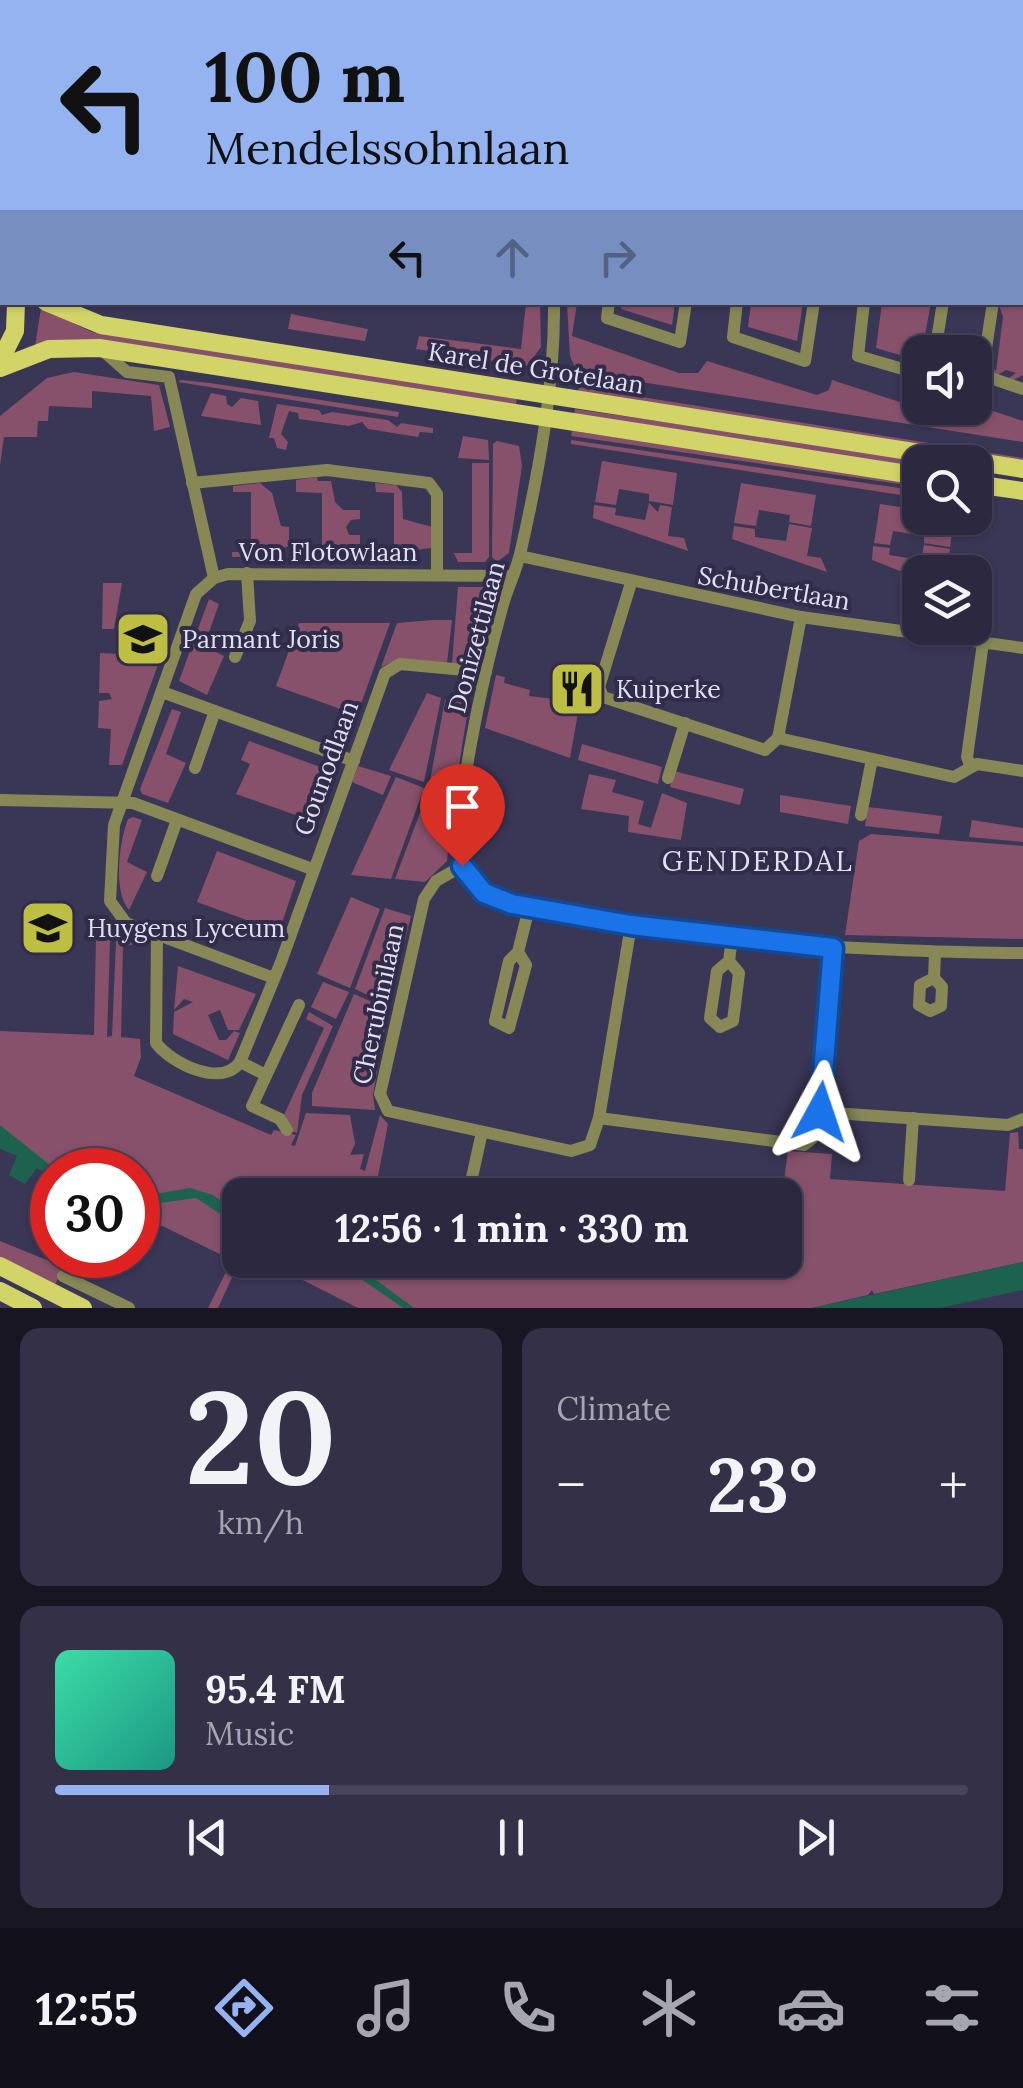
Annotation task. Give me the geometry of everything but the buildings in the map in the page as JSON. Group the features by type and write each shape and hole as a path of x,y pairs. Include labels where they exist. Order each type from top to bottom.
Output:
{"main road":[{"path":"0,365 15,331 16,305"},
{"name":"Karel de Grotelaan","path":"53,305 101,326 1023,469"},
{"name":"Karel de Grotelaan","path":"0,365 49,349 99,348 902,473"},
{"path":"992,486 1023,491"},
{"path":"0,1266 9,1276 83,1308"},
{"path":"0,1291 33,1308"}],"street":[{"name":"Donizettilaan","path":"462,866 460,823 486,672 520,556 547,393 554,305"},
{"path":"609,305 607,318 680,342 686,305"},
{"path":"738,305 733,337 806,361 814,305"},
{"path":"864,305 858,356 902,369"},
{"path":"937,335 942,305"},
{"path":"993,305 982,375 1023,389"},
{"path":"99,348 128,372 170,378 214,578"},
{"path":"192,483 327,470 430,483 437,494 437,574"},
{"name":"Schubertlaan","path":"520,556 801,617 902,631"},
{"path":"235,657 250,620 247,574"},
{"name":"Von Flotowlaan","path":"274,978 126,923 110,901 112,840 120,804 192,602 214,578 247,574 512,576"},
{"path":"631,583 599,687 601,695 766,750 778,738 801,617"},
{"name":"Schubertlaan","path":"992,644 1023,648"},
{"path":"970,766 983,645"},
{"name":"Gounodlaan","path":"240,1062 385,673 391,666 486,672"},
{"path":"162,692 354,761"},
{"path":"195,768 215,711"},
{"path":"668,778 685,722"},
{"path":"778,738 954,776 970,766 1023,771"},
{"path":"861,815 872,759"},
{"path":"0,800 133,804 312,869"},
{"path":"156,876 177,820"},
{"path":"462,866 484,893 529,908 631,925 833,948 1023,953"},
{"name":"Cherubinilaan","path":"462,866 436,881 424,899 380,1094 385,1109 482,1132"},
{"path":"518,952 526,965 510,1028 495,1021 509,961 518,952 529,908"},
{"path":"472,1178 482,1132 582,1150 590,1145 599,1118 631,925"},
{"path":"158,936 156,1043 165,1054 214,1076 228,1074 240,1062 266,1076"},
{"path":"729,961 732,938"},
{"path":"599,1118 804,1146 814,1136 820,1112 833,948"},
{"path":"934,978 935,952"},
{"path":"286,1130 280,1119 252,1106 299,1005"},
{"path":"820,1112 1008,1125 1023,1120"},
{"path":"909,1180 913,1118"},
{"path":"67,1278 129,1308"}],"shaded area":[{"path":"526,305 540,305 541,347 527,366 416,349 419,336 521,349"},
{"path":"567,305 577,305 572,336 679,373 698,373 707,361 817,395 829,390 832,380 902,403 902,423 577,372 570,356"},
{"path":"622,305 675,305 672,325 621,309"},
{"path":"751,305 803,305 797,341 748,327"},
{"path":"882,305 931,305 925,335 902,335 902,356 876,348"},
{"path":"999,305 1023,305 1023,375 1010,382 1006,380 1016,373 1006,370 994,377 992,367 996,371 1003,317"},
{"path":"41,308 92,332 517,396 516,405 408,387 35,346"},
{"path":"291,314 368,329 365,341 288,329"},
{"path":"74,372 159,385 170,427 154,431 151,396 92,391 92,408 49,406 48,421 38,421 37,437 4,437 0,465 0,416 47,378"},
{"path":"178,382 399,412 398,417"},
{"path":"579,387 942,445 906,445 578,392"},
{"path":"211,393 226,396 232,407 241,398 258,401 261,425 201,416"},
{"path":"277,404 319,410 322,415 332,412 388,420 397,427 401,423 433,428 433,433 420,432 418,437 368,429 362,422 349,426 299,419 298,413 289,411 281,434 288,442 286,450 277,448 274,438 269,438"},
{"path":"575,409 902,457 902,467 573,419"},
{"path":"992,411 1023,421 1023,442 915,425 992,425"},
{"path":"572,431 902,479 902,484 571,436"},
{"path":"463,436 488,440 489,460 458,458"},
{"path":"571,440 902,488 902,495 571,444"},
{"path":"497,441 519,446 522,466 509,553 497,562 492,557 493,444"},
{"path":"992,453 1023,458 1023,464 992,459"},
{"path":"602,461 677,473 673,505 649,501 649,494 619,489 616,505 595,502"},
{"path":"472,463 489,463 489,557 485,562 458,562 454,553 472,553"},
{"path":"317,477 318,481 331,481 335,502 343,510 360,510 360,519 351,520 346,527 349,535 360,535 360,552 341,549 335,557 304,557 304,553 322,552 322,493 296,492 296,480"},
{"path":"260,483 272,493 281,526 289,527 289,546 280,549 278,556 232,557 232,552 251,552 251,492 233,492 233,486"},
{"path":"375,483 396,485 402,492 403,519 432,527 432,548 376,557 375,553 394,553 394,493 376,492"},
{"path":"741,483 816,495 811,526 789,522 790,515 759,510 756,526 734,523"},
{"path":"649,503 658,512 660,505 672,507 668,536 684,538 688,551 593,518 594,505 616,508 615,515 645,520"},
{"path":"880,504 902,507 902,532 893,531 890,545 874,543"},
{"path":"789,524 812,528 807,556 821,558 827,572 732,539 734,526 755,529 755,537 786,541"},
{"path":"918,535 952,535 950,547 924,543 924,536"},
{"path":"924,545 950,549 949,555 922,555"},
{"path":"873,546 890,548 889,555 902,557 902,572 872,560"},
{"path":"103,583 122,583 114,629 102,629"},
{"path":"458,587 493,587 472,665 452,663"},
{"path":"209,599 219,604 204,646 224,656 207,695 179,681"},
{"path":"452,620 447,663 397,660 381,667 397,623"},
{"path":"299,623 390,623 357,715 276,686"},
{"path":"100,653 161,656 122,765 109,765 111,729 98,728 99,701 112,699 109,693 99,693"},
{"path":"496,675 505,677 504,683 530,690 529,696 580,702 570,758 485,728"},
{"path":"427,693 441,698 424,782 389,770"},
{"path":"445,700 469,703 455,790 430,781"},
{"path":"172,709 181,712 166,754 186,763 168,803 142,794 140,789"},
{"path":"249,741 334,772 318,823 236,794 250,764 241,760"},
{"path":"582,744 662,767 658,784 578,760"},
{"path":"358,766 391,776 383,795 352,782"},
{"path":"674,771 744,789 740,805 670,787"},
{"path":"589,774 616,780 612,792 644,801 638,824 651,828 662,793 687,803 681,840 628,832 629,816 581,809"},
{"path":"396,777 424,788 391,879 351,875"},
{"path":"429,789 454,794 447,861 425,882 395,879"},
{"path":"780,795 851,806 848,824 780,812"},
{"path":"868,807 942,816 939,834 865,826"},
{"path":"128,819 142,820 127,862 147,872 129,910 121,891 119,866 125,829"},
{"path":"972,820 1023,828 1023,842 969,837"},
{"path":"871,834 1023,846 1023,939 845,935 859,841"},
{"path":"217,851 296,881 279,932 197,902"},
{"path":"351,897 380,909 350,988 317,974"},
{"path":"385,908 411,916 389,1005 355,989"},
{"path":"112,925 117,929 110,942 107,1037 112,1036 116,941 121,933 144,943 123,946 121,1037 140,1039 141,1057 134,1076 271,1135 274,1130 296,1135 291,1145 295,1146 306,1113 350,1115 355,1144 350,1155 364,1154 360,1169 365,1171 380,1115 388,1124 378,1176 388,1178 222,1178 222,1255 160,1225 160,1148 30,1148 30,1159 0,1144 0,1031 94,1035 96,938"},
{"path":"178,966 256,994 239,1030 228,1030 220,1010 208,1015 219,1040 226,1040 234,1031 240,1033 228,1060 173,1034 174,1012 193,1002 184,999 174,1010"},
{"path":"323,982 349,992 336,1019 311,1007"},
{"path":"354,994 388,1009 373,1095 375,1110 312,1106 312,1093"},
{"path":"309,1012 333,1026 302,1095 297,1133 289,1130 283,1117 324,1028 306,1019"},
{"path":"0,1125 30,1149 30,1177 25,1184 9,1175 17,1156 0,1149"},
{"path":"1018,1132 1019,1149 1023,1149 1023,1262 874,1294 872,1290 868,1295 812,1308 358,1308 299,1278 802,1278 802,1178 784,1178 788,1151 832,1154 830,1179 1005,1191 1010,1133"},
{"path":"190,1188 213,1195 222,1201 222,1215 196,1198 160,1203 160,1193"},
{"path":"0,1241 30,1253 30,1273 0,1257"},
{"path":"1023,1262 1023,1290 940,1308 812,1308"},
{"path":"39,1278 58,1278 54,1286"},
{"path":"223,1278 232,1278 218,1308 208,1308"},
{"path":"360,1278 373,1278 414,1308 403,1308"}],"place":[{"name":"Parmant Joris","path":"143,639"},
{"name":"Kuiperke","path":"577,689"},
{"name":"Huygens Lyceum","path":"48,928"}],"district":[{"name":"GENDERDAL","path":"758,861"}],"route":[{"path":"462,866 484,893 512,904 631,925 833,948 820,1112"}]}
